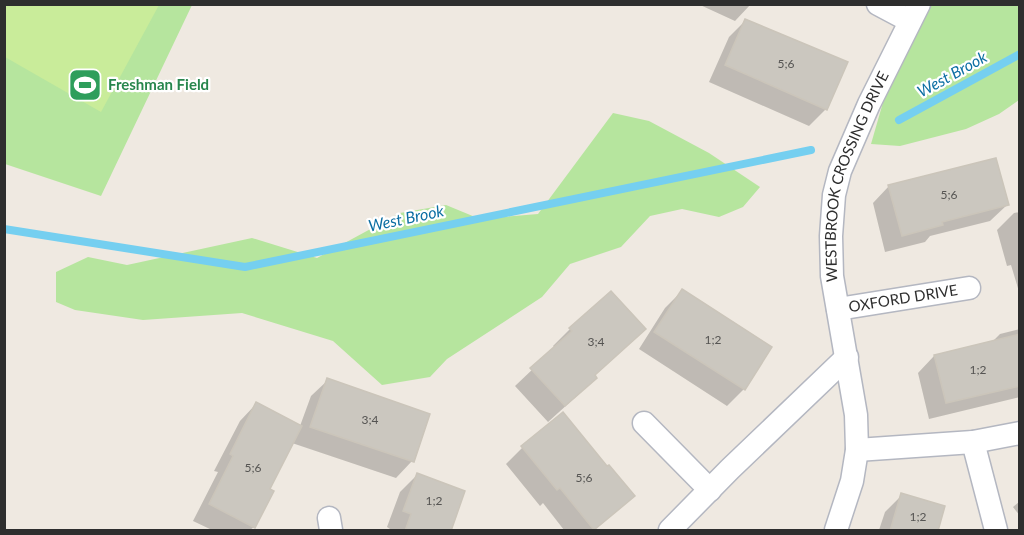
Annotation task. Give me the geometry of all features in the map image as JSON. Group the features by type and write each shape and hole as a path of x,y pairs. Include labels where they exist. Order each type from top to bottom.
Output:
{"street":[{"path":"878,4 914,13"},
{"name":"WESTBROOK CROSSING DRIVE","path":"836,531 852,481 857,450 856,415 832,276 834,195 840,171 868,104 914,13"},
{"name":"OXFORD DRIVE","path":"838,309 969,288"},
{"path":"670,531 847,357"},
{"path":"644,423 710,490"},
{"path":"857,450 973,442 1020,433"},
{"path":"973,442 996,531"}],"green space":[{"name":"Freshman Field","path":"5,4 159,5 101,112 5,57"},
{"path":"5,5 192,5 101,196 5,164"},
{"path":"930,5 1019,5 1019,100 999,114 966,129 900,146 871,144 897,54"},
{"path":"613,113 649,121 709,153 760,187 743,207 719,217 682,209 650,216 621,247 570,264 542,297 447,359 430,377 382,385 333,341 242,313 143,320 75,310 56,302 56,272 88,257 127,265 252,238 317,258 400,213 446,205 480,219 538,214"}],"building":[{"path":"745,19 848,62 827,110 725,65"},
{"path":"996,158 1009,205 942,222 943,225 902,236 888,185"},
{"path":"682,289 772,347 745,390 654,332"},
{"path":"611,291 646,329 565,406 530,368 572,331 569,328"},
{"path":"1020,334 1020,386 946,403 934,355"},
{"path":"327,378 430,414 414,462 310,427"},
{"path":"256,402 302,426 270,489 274,491 255,528 209,504 233,456 230,454"},
{"path":"563,412 635,496 594,530 560,488 557,490 521,446"},
{"path":"417,473 465,491 451,531 405,531 411,514 403,511"},
{"path":"901,493 945,506 938,531 890,531"}],"waterway":[{"name":"West Brook","path":"899,120 1020,54"},
{"name":"West Brook","path":"4,229 245,267 811,150"}],"place":[{"name":"Freshman Field","path":"85,85"}]}
